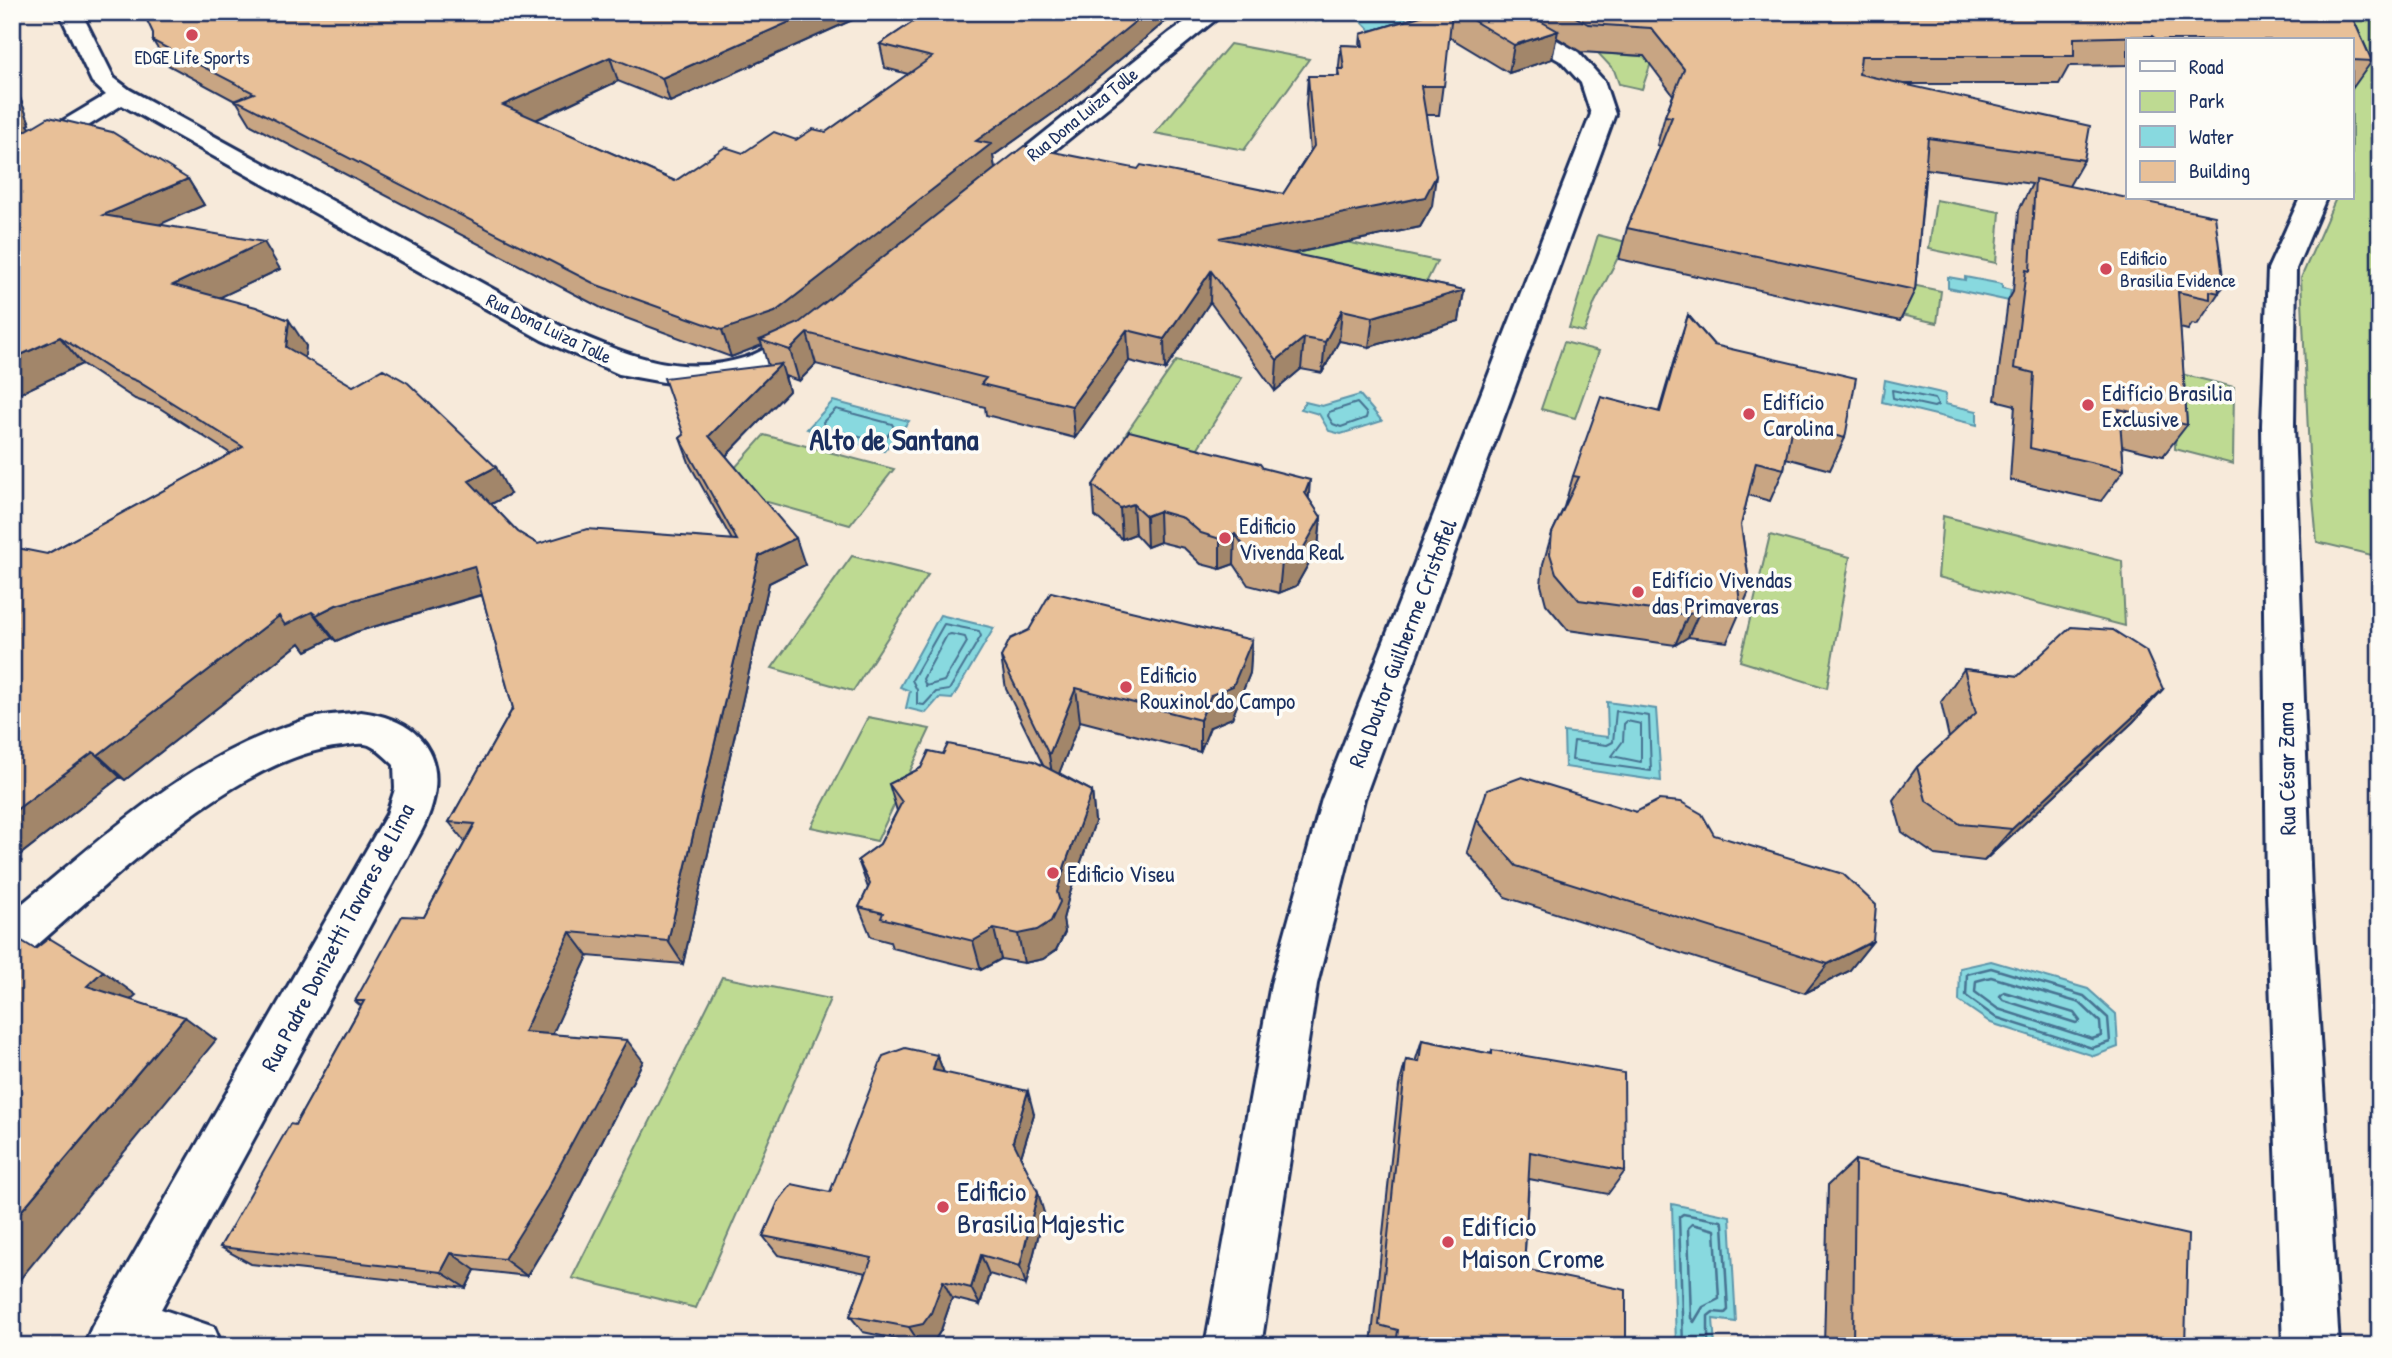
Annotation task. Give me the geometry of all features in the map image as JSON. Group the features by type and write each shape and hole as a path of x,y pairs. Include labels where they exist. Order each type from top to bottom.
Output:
{"street":[{"name":"Rua Dona Luiza Tolle","path":"70,12 104,82 122,95 553,334 630,367 680,375 718,374 759,364 795,346 827,321"},
{"name":"Rua Dona Luiza Tolle","path":"976,201 1177,38 1214,12"},
{"name":"Rua Doutor Guilherme Cristoffel","path":"1233,1346 1294,984 1343,799 1603,114 1592,81 1570,57 1491,12"},
{"path":"12,162 122,95"},
{"name":"Rua César Zama","path":"2311,1346 2290,892 2278,425 2283,269 2312,200"},
{"name":"Rua Padre Donizetti Tavares de Lima","path":"12,939 187,796 239,765 284,743 328,730 363,727 393,738 414,759 415,789 407,818 117,1336"},
{"path":"117,1336 195,1346"}],"green space":[{"path":"2244,12 2380,12 2380,557 2317,542 2309,454 2301,278 2335,200 2354,200 2354,38 2344,38"},
{"path":"1230,44 1309,59 1244,150 1155,133"},
{"path":"1598,53 1653,57 1642,89 1619,84 1614,70"},
{"path":"1936,200 2000,212 1996,263 1929,249"},
{"path":"1294,231 1437,261 1417,301 1269,268"},
{"path":"1598,235 1626,242 1595,302 1584,332 1569,328"},
{"path":"1822,266 1941,291 1937,323 1815,296"},
{"path":"1564,342 1599,351 1575,418 1541,409"},
{"path":"1176,361 1242,378 1194,454 1125,435"},
{"path":"2177,373 2234,387 2233,464 2175,449"},
{"path":"764,435 894,469 850,525 717,488"},
{"path":"1943,516 2122,561 2125,626 1938,577"},
{"path":"1770,535 1850,557 1827,688 1740,661"},
{"path":"852,556 928,575 853,691 772,668"},
{"path":"868,717 930,729 877,841 811,827"},
{"path":"722,977 830,999 696,1308 572,1278"}],"water":[{"path":"1324,12 1405,12 1407,16 1399,29 1385,32 1370,30 1358,18 1345,16 1317,21"},
{"path":"1948,277 1965,280 1965,277 2002,284 2002,288 2011,290 2009,301 1948,288"},
{"path":"1885,380 1946,394 1945,404 1977,411 1977,425 1882,402"},
{"path":"1360,395 1382,421 1341,434 1329,431 1319,414 1301,409 1305,402 1322,406"},
{"path":"833,401 909,421 884,451 807,429"},
{"path":"940,615 994,628 952,699 939,698 926,713 906,708 910,691 900,687"},
{"path":"1607,702 1656,709 1661,781 1565,767 1564,732 1608,737"},
{"path":"1991,961 2088,989 2116,1014 2118,1047 2094,1056 1991,1023 1959,1001 1960,968"},
{"path":"1672,1204 1730,1216 1736,1322 1713,1319 1715,1346 1676,1346"}],"building":[{"path":"143,12 812,12 662,78 610,57 503,105 675,181 725,147 743,153 774,132 796,140 813,129 826,132 932,57 880,44 928,12 1147,12 1067,77 976,141 991,144 775,312 722,330 597,285 236,100 254,93 153,41 153,33"},
{"path":"1434,12 1452,12 1444,86 1421,86 1436,176 1425,197 1219,238 1464,290 1373,317 1342,310 1325,342 1304,338 1277,360 1211,271 1164,339 1127,330 1072,406 981,384 986,378 807,333 790,350 760,340 799,323 1024,146 1138,169 1141,165 1283,194 1314,146 1308,76 1339,76 1338,69 1344,69 1341,45 1363,46 1361,34"},
{"path":"1459,12 1524,12 1558,31 1514,45"},
{"path":"1567,12 2350,12 2372,61 2354,60 2354,38 2152,36 2074,38 2074,56 1861,56 1859,74 2090,126 2084,160 1928,138 1915,290 1627,228 1672,117 1665,116 1684,69 1651,28 1588,24"},
{"path":"49,117 112,132 188,179 103,215 264,242 173,285 256,307 289,320 286,347 353,386 383,369 408,383 496,467 469,481 518,532 538,544 587,529 737,540 680,438 684,435 664,378 781,364 709,436 796,538 759,556 668,941 570,932 524,1032 627,1040 544,1195 504,1259 451,1253 441,1272 220,1247 290,1124 295,1125 364,1001 355,1001 402,916 424,917 475,824 449,822 513,708 474,566 336,605 316,615 312,612 285,625 279,616 98,755 93,752 12,813 12,547 47,554 243,447 137,381 114,372 60,337 12,359 12,139"},
{"path":"2035,179 2126,198 2126,200 2215,216 2224,285 2218,283 2219,293 2210,291 2210,299 2178,292 2187,425 2119,409 2124,470 2030,448 2034,373 2014,368 2026,270 2030,271"},
{"path":"1688,315 1714,345 1856,378 1845,438 1792,425 1784,469 1756,462 1741,525 1750,589 1738,587 1741,611 1702,606 1688,615 1579,600 1556,573 1550,554 1552,533 1579,477 1573,476 1601,397 1660,412"},
{"path":"1129,431 1260,464 1263,468 1310,480 1305,493 1321,517 1299,556 1282,562 1250,554 1235,534 1220,539 1201,533 1183,518 1159,511 1146,516 1133,504 1120,508 1093,485"},
{"path":"1051,592 1252,640 1233,686 1211,695 1200,720 1076,688 1049,755 1001,657 1010,639 1029,630"},
{"path":"2071,627 2113,630 2146,651 2163,689 2012,829 1960,824 1926,800 1917,767 1976,713 1964,669 2018,676"},
{"path":"948,744 1034,761 1092,791 1057,892 1060,902 1051,921 1037,930 1018,934 994,929 973,941 881,918 883,913 859,907 870,884 858,860 880,844 902,802 889,784 921,768 929,751 943,754"},
{"path":"1522,777 1636,812 1659,800 1681,802 1702,814 1714,835 1843,874 1876,905 1873,941 1828,964 1516,866 1477,820 1487,790"},
{"path":"12,935 35,949 49,938 103,971 87,986 185,1017 12,1222"},
{"name":"Edifício Maison Crome","path":"1422,1040 1492,1054 1492,1050 1624,1073 1625,1171 1530,1152 1524,1269 1626,1290 1626,1346 1396,1346 1398,1330 1379,1325 1406,1060 1419,1062"},
{"name":"Edificio Brasilia Majestic","path":"905,1048 937,1055 933,1070 1028,1091 1013,1141 1038,1192 1020,1266 981,1255 971,1288 943,1281 931,1313 923,1324 909,1327 850,1316 872,1258 763,1236 778,1202 792,1184 830,1192 883,1056"},
{"path":"1855,1160 2188,1235 2185,1346 1853,1346"}],"place":[{"name":"EDGE Life Sports","path":"192,35"},
{"name":"Edificio Brasilia Evidence","path":"2106,269"},
{"name":"Edifício Brasilia Exclusive","path":"2088,405"},
{"name":"Edifício Carolina","path":"1749,414"},
{"name":"Edificio Vivenda Real","path":"1225,538"},
{"name":"Edifício Vivendas das Primaveras","path":"1638,592"},
{"name":"Edificio Rouxinol do Campo","path":"1126,687"},
{"name":"Edificio Viseu","path":"1053,873"},
{"name":"Edificio Brasilia Majestic","path":"943,1207"},
{"name":"Edifício Maison Crome","path":"1448,1242"}],"district":[{"name":"Alto de Santana","path":"894,439"}]}
